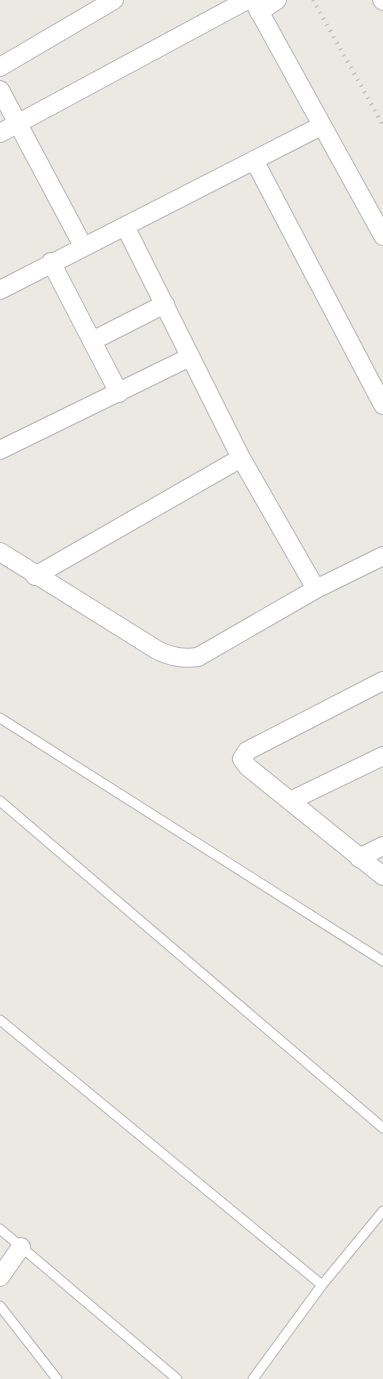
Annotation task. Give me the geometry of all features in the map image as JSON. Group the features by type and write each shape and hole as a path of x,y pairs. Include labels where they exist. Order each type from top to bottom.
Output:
{"street":[{"path":"0,67 114,0"},
{"path":"0,133 247,0"},
{"path":"277,0 256,6 383,236"},
{"path":"0,90 83,246"},
{"path":"0,290 51,262 321,126"},
{"path":"254,160 383,405"},
{"path":"125,226 241,458 316,589"},
{"path":"51,262 119,392"},
{"path":"92,341 165,304"},
{"path":"0,450 190,357"},
{"path":"35,576 241,458"},
{"path":"0,552 35,576 157,650 170,656 184,659 198,657 316,589 383,556"},
{"path":"383,681 244,754 242,759 248,767 383,876"},
{"path":"290,801 383,756"},
{"path":"359,858 383,846"},
{"path":"0,1277 21,1248"}],"lane":[{"path":"0,718 383,961"},
{"path":"0,801 383,1128"},
{"path":"0,1020 322,1285"},
{"path":"253,1379 322,1285 383,1211"},
{"path":"0,1229 177,1379"},
{"path":"0,1306 57,1379"}],"railway":[{"path":"313,0 383,125"}]}
